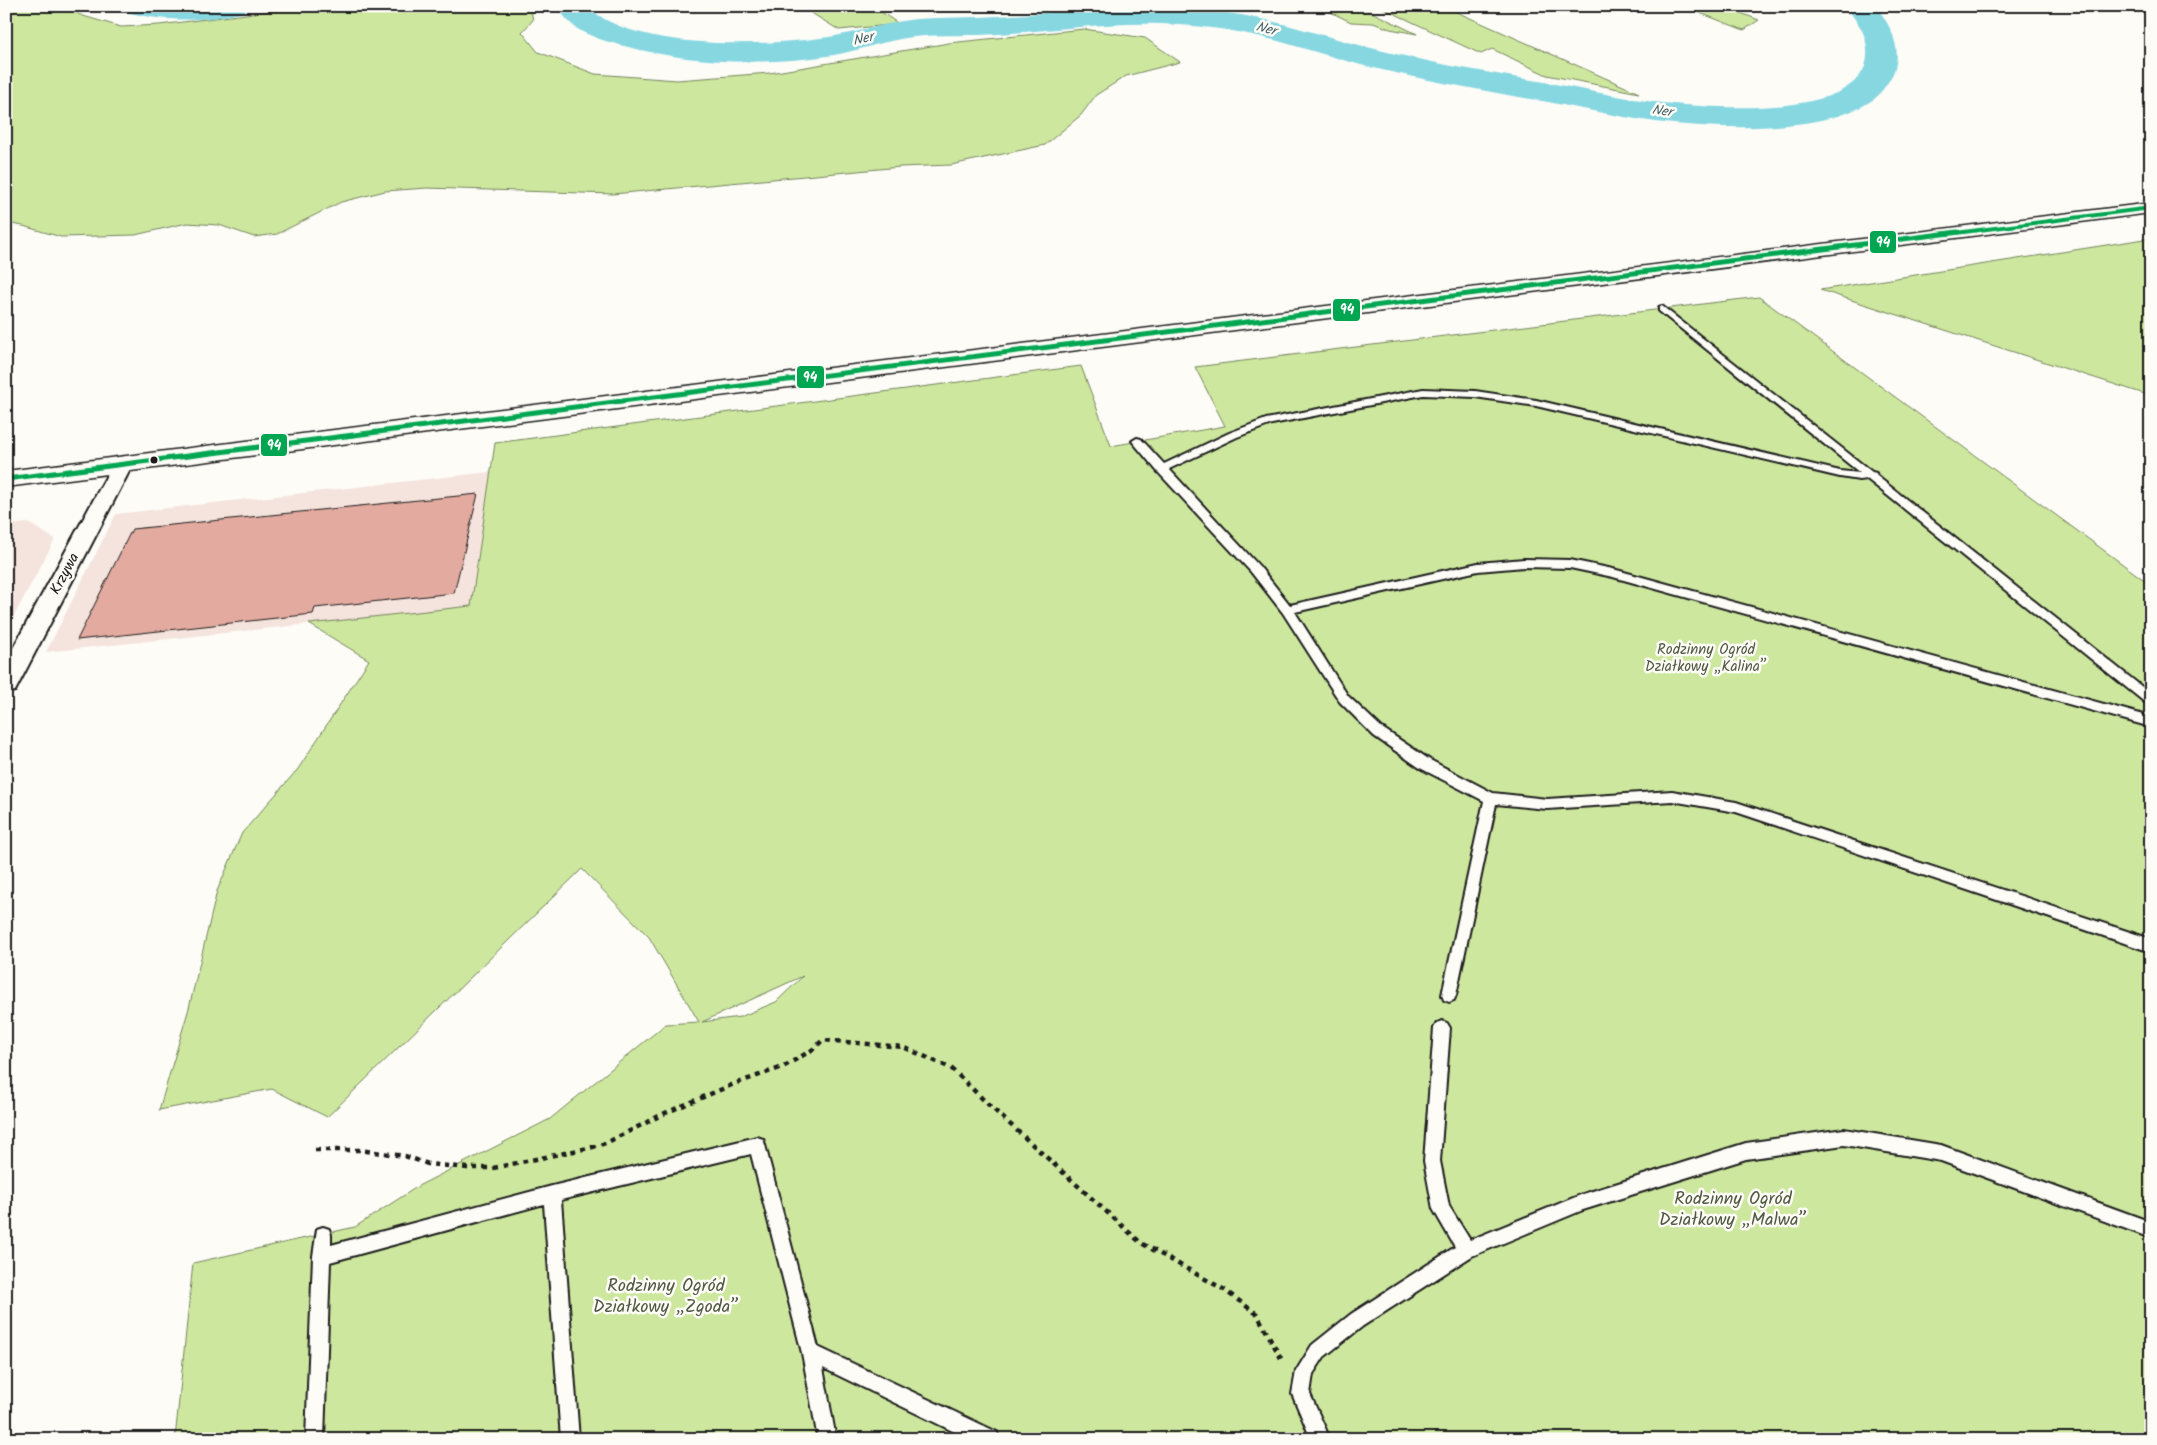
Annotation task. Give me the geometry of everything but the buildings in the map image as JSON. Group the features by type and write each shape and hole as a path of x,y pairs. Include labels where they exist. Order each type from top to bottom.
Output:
{"main road":[{"path":"6,479 2151,208"}],"street":[{"name":"Krzywa","path":"6,684 124,464"}],"lane":[{"path":"1662,310 1872,475 2151,701"},
{"path":"1161,469 1233,435 1270,421 1423,392 1475,394 1536,403 1840,474 1859,477 1872,475"},
{"path":"1137,441 1255,569 1287,610 1344,699 1378,732 1425,764 1491,798 1547,804 1672,796 1736,806 2151,946"},
{"path":"1287,610 1478,566 1524,563 1570,564 1614,573 2151,722"},
{"path":"1449,995 1491,798"},
{"path":"1442,1028 1432,1161 1441,1209 1466,1250"},
{"path":"1321,1439 1301,1394 1305,1371 1318,1351 1357,1320 1466,1250 1583,1202 1746,1151 1844,1137 1941,1153 2151,1230"},
{"path":"321,1256 552,1194 757,1145 810,1353 827,1439"},
{"path":"552,1194 570,1439"},
{"path":"315,1439 323,1236"},
{"path":"810,1353 990,1439"}],"path":[{"path":"315,1150 359,1150 405,1156 428,1164 467,1168 493,1168 606,1143 663,1114 734,1084 783,1067 812,1050 824,1040 903,1047 951,1068 1141,1244 1224,1289 1256,1314 1266,1330"}],"shaded area":[{"path":"499,471 478,606 46,652 116,514"},
{"path":"28,523 55,539 6,631 6,525"}],"green space":[{"path":"6,6 61,6 83,16 121,27 159,25 310,6 530,6 533,20 522,32 538,52 595,74 677,80 770,73 949,43 1084,29 1145,38 1180,62 1126,76 1096,95 1081,115 1045,145 951,165 900,167 613,194 427,188 385,191 341,202 277,234 254,237 219,225 187,223 135,235 61,237 6,223"},
{"path":"800,6 872,6 899,24 839,30"},
{"path":"1318,6 1359,6 1417,34 1390,29 1373,23 1351,22"},
{"path":"1378,6 1443,6 1639,93 1547,75 1492,49 1481,54"},
{"path":"1682,6 1722,6 1759,20 1744,30"},
{"path":"2151,238 2151,396 1820,290"},
{"path":"1759,297 2151,585 2151,1439 175,1439 193,1263 355,1227 420,1185 550,1119 666,1024 699,1022 649,937 582,869 327,1117 272,1089 159,1110 189,1008 217,891 242,833 298,769 369,660 309,624 471,606 495,443 1081,366 1111,446 1225,426 1195,367","holes":["803,976 776,1002 740,1017 702,1022"]}],"waterway":[{"name":"Ner","path":"136,6 173,11 234,6"},
{"name":"Ner","path":"571,6 582,18 591,24 625,37 675,48 727,52 779,51 831,46 891,31 925,27 1000,25 1139,15 1195,18 1234,22 1262,28 1419,69 1627,108 1688,115 1748,117 1812,111 1841,104 1863,93 1876,77 1880,66 1882,47 1873,23 1860,6"}],"transit line":[{"name":"94","path":"6,479 2151,208"}],"park label":[{"name":"Rodzinny Ogród Działkowy „Kalina”","path":"1706,658"},
{"name":"Rodzinny Ogród Działkowy „Malwa”","path":"1733,1209"},
{"name":"Rodzinny Ogród Działkowy „Zgoda”","path":"666,1296"}]}
